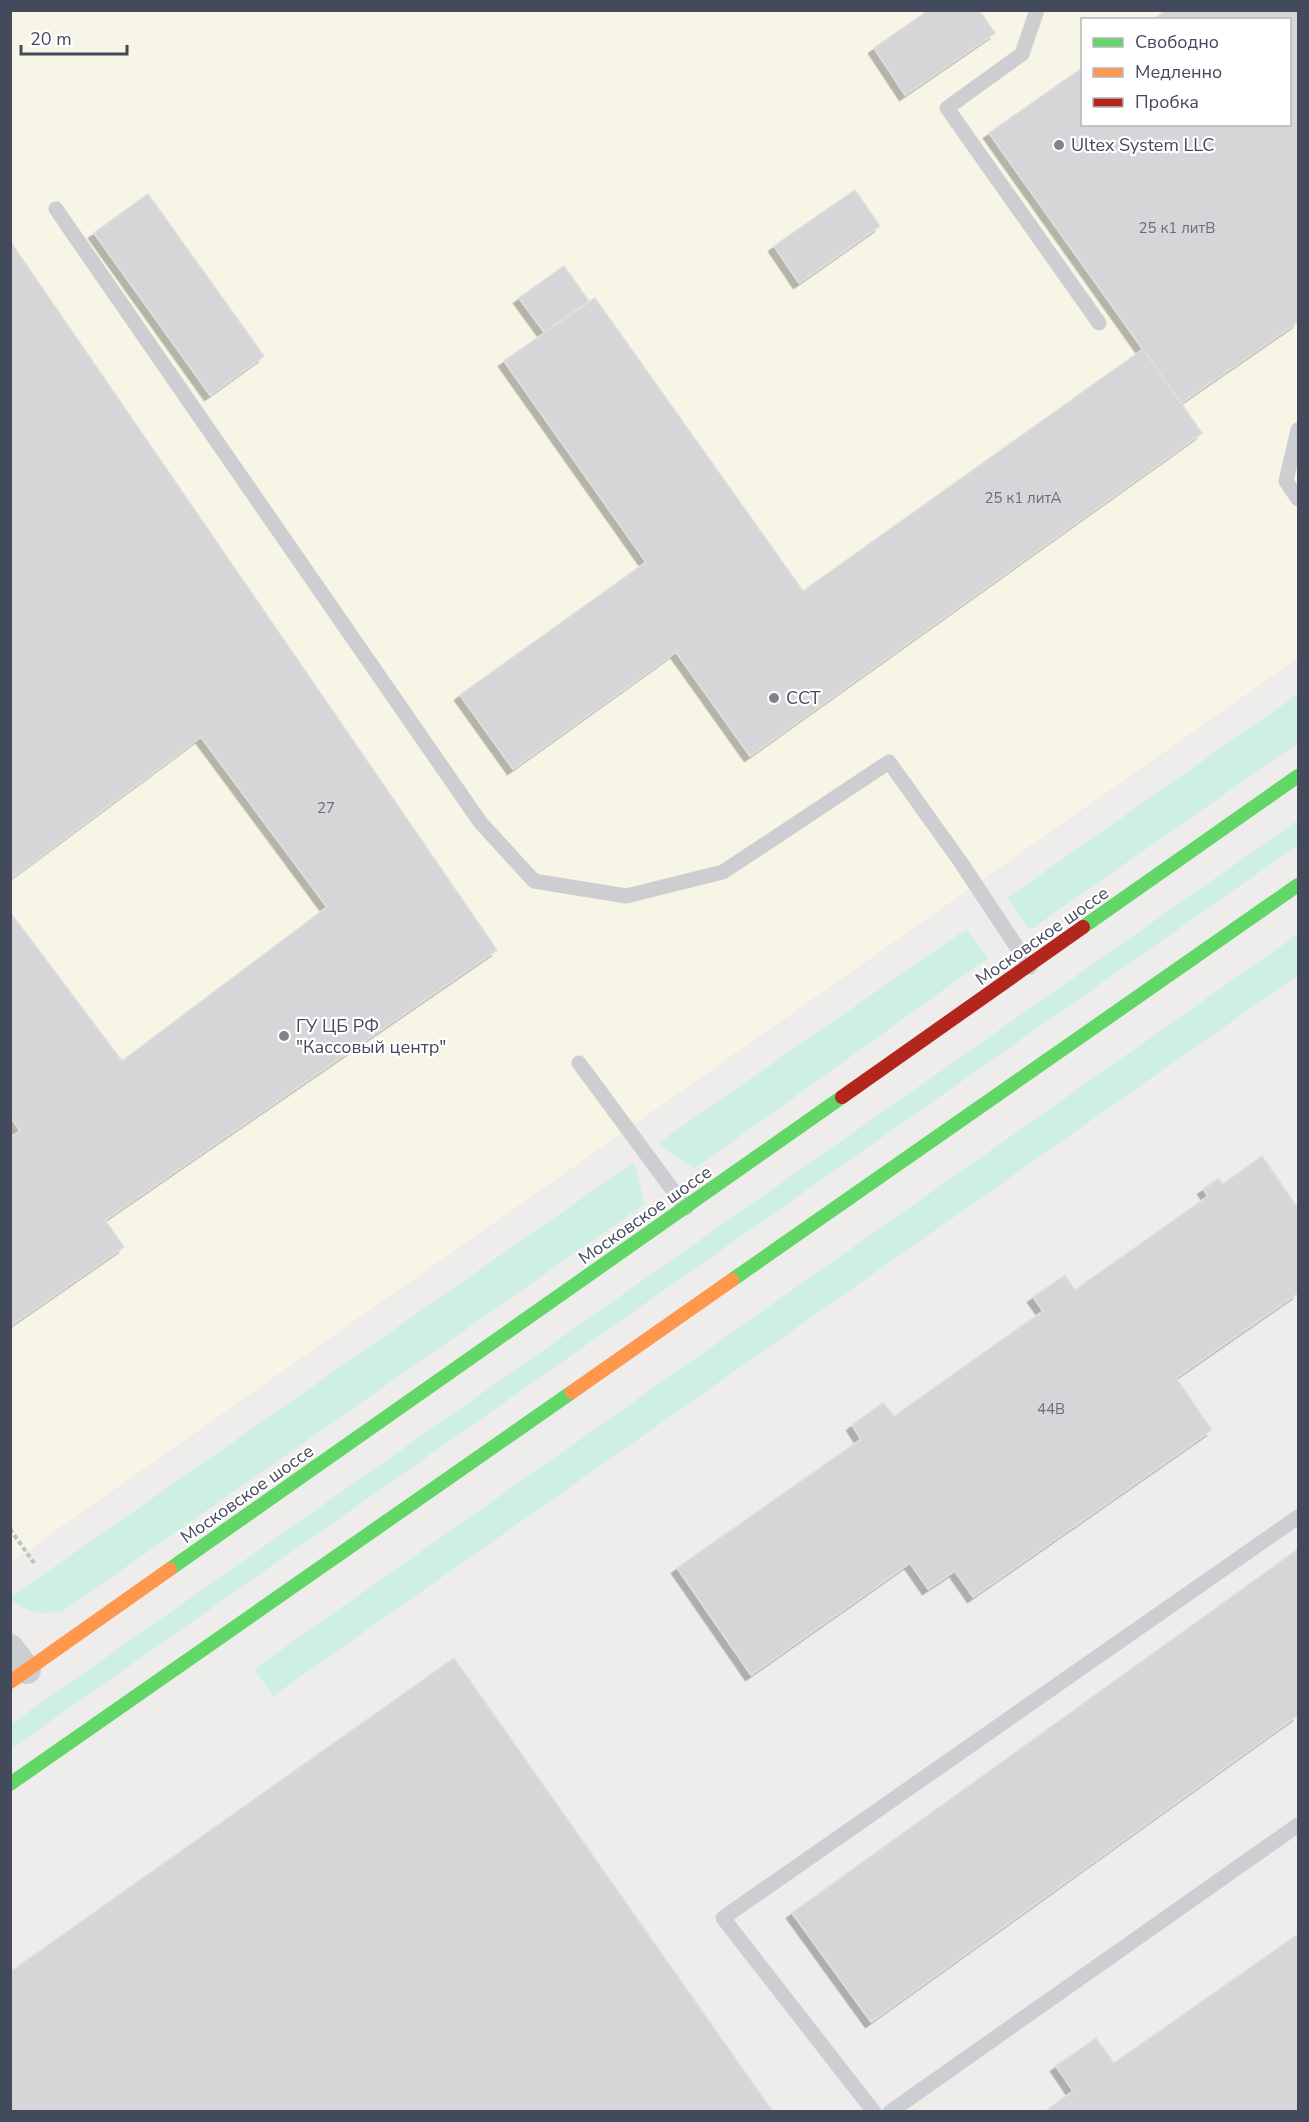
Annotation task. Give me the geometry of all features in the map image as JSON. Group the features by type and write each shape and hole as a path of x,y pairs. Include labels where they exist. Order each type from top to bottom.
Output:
{"main road":[{"name":"Московское шоссе","path":"19,1676 1299,776"},
{"path":"10,1784 1299,885"}],"street":[{"path":"10,1648 19,1676"}],"lane":[{"path":"1036,10 1022,54 947,108 1099,323"},
{"path":"56,209 480,822 534,881 626,897 723,872 889,762 962,864 1030,967"},
{"path":"1299,430 1286,481 1299,499"},
{"path":"579,1063 686,1209"},
{"path":"874,2112 723,1918 1299,1517"},
{"path":"890,2112 1299,1825"}],"path":[{"path":"10,1529 34,1563"}],"shaded area":[{"path":"11,11 1298,11 1298,658 11,1562"}],"green space":[{"path":"1298,694 1298,743 1030,930 1007,898"},
{"path":"1298,820 1298,845 11,1749 11,1724"},
{"path":"966,929 988,958 694,1169 658,1143"},
{"path":"1298,934 1298,975 273,1696 254,1669"},
{"path":"634,1162 645,1204 63,1611 36,1612 11,1600 11,1597"}],"building":[{"path":"929,10 979,10 995,33 905,95 874,48"},
{"path":"1166,10 1298,10 1298,322 1181,403 989,133 1081,69 1081,126 1291,126 1291,18 1156,18"},
{"path":"855,190 880,226 799,283 774,246"},
{"path":"148,194 264,356 210,395 94,233"},
{"path":"10,241 497,950 105,1220 124,1247 10,1326 10,1138 20,1131 10,1116 10,912 122,1061 327,907 201,737 10,879"},
{"path":"564,266 589,301 544,332 519,298"},
{"path":"595,298 803,591 1143,349 1202,433 750,756 676,652 513,769 460,695 646,562 504,361"},
{"path":"1262,1156 1298,1208 1298,1293 1176,1378 1212,1430 973,1597 955,1571 928,1589 910,1563 751,1675 677,1568 861,1439 852,1425 883,1403 894,1416 1043,1311 1033,1297 1065,1275 1075,1290 1208,1196 1203,1189 1218,1179 1223,1184"},
{"path":"1298,1549 1298,1715 871,2022 792,1913"},
{"path":"454,1658 773,2112 10,2112 10,1972"},
{"path":"1298,1934 1298,2112 1044,2112 1073,2091 1056,2066 1096,2038 1114,2063"}],"traffic: fast":[{"path":"1083,927 1298,776"},
{"path":"732,1280 1298,885"},
{"path":"170,1569 842,1097"},
{"path":"10,1784 572,1392"}],"traffic: slow":[{"path":"572,1392 732,1280"},
{"path":"10,1682 170,1569"}],"traffic: jam":[{"path":"842,1097 1083,927"}],"place":[{"name":"Ultex System LLC","path":"1059,145"},
{"name":"ССТ","path":"774,698"},
{"name":"ГУ ЦБ РФ \"Кассовый центр\"","path":"284,1036"}]}
